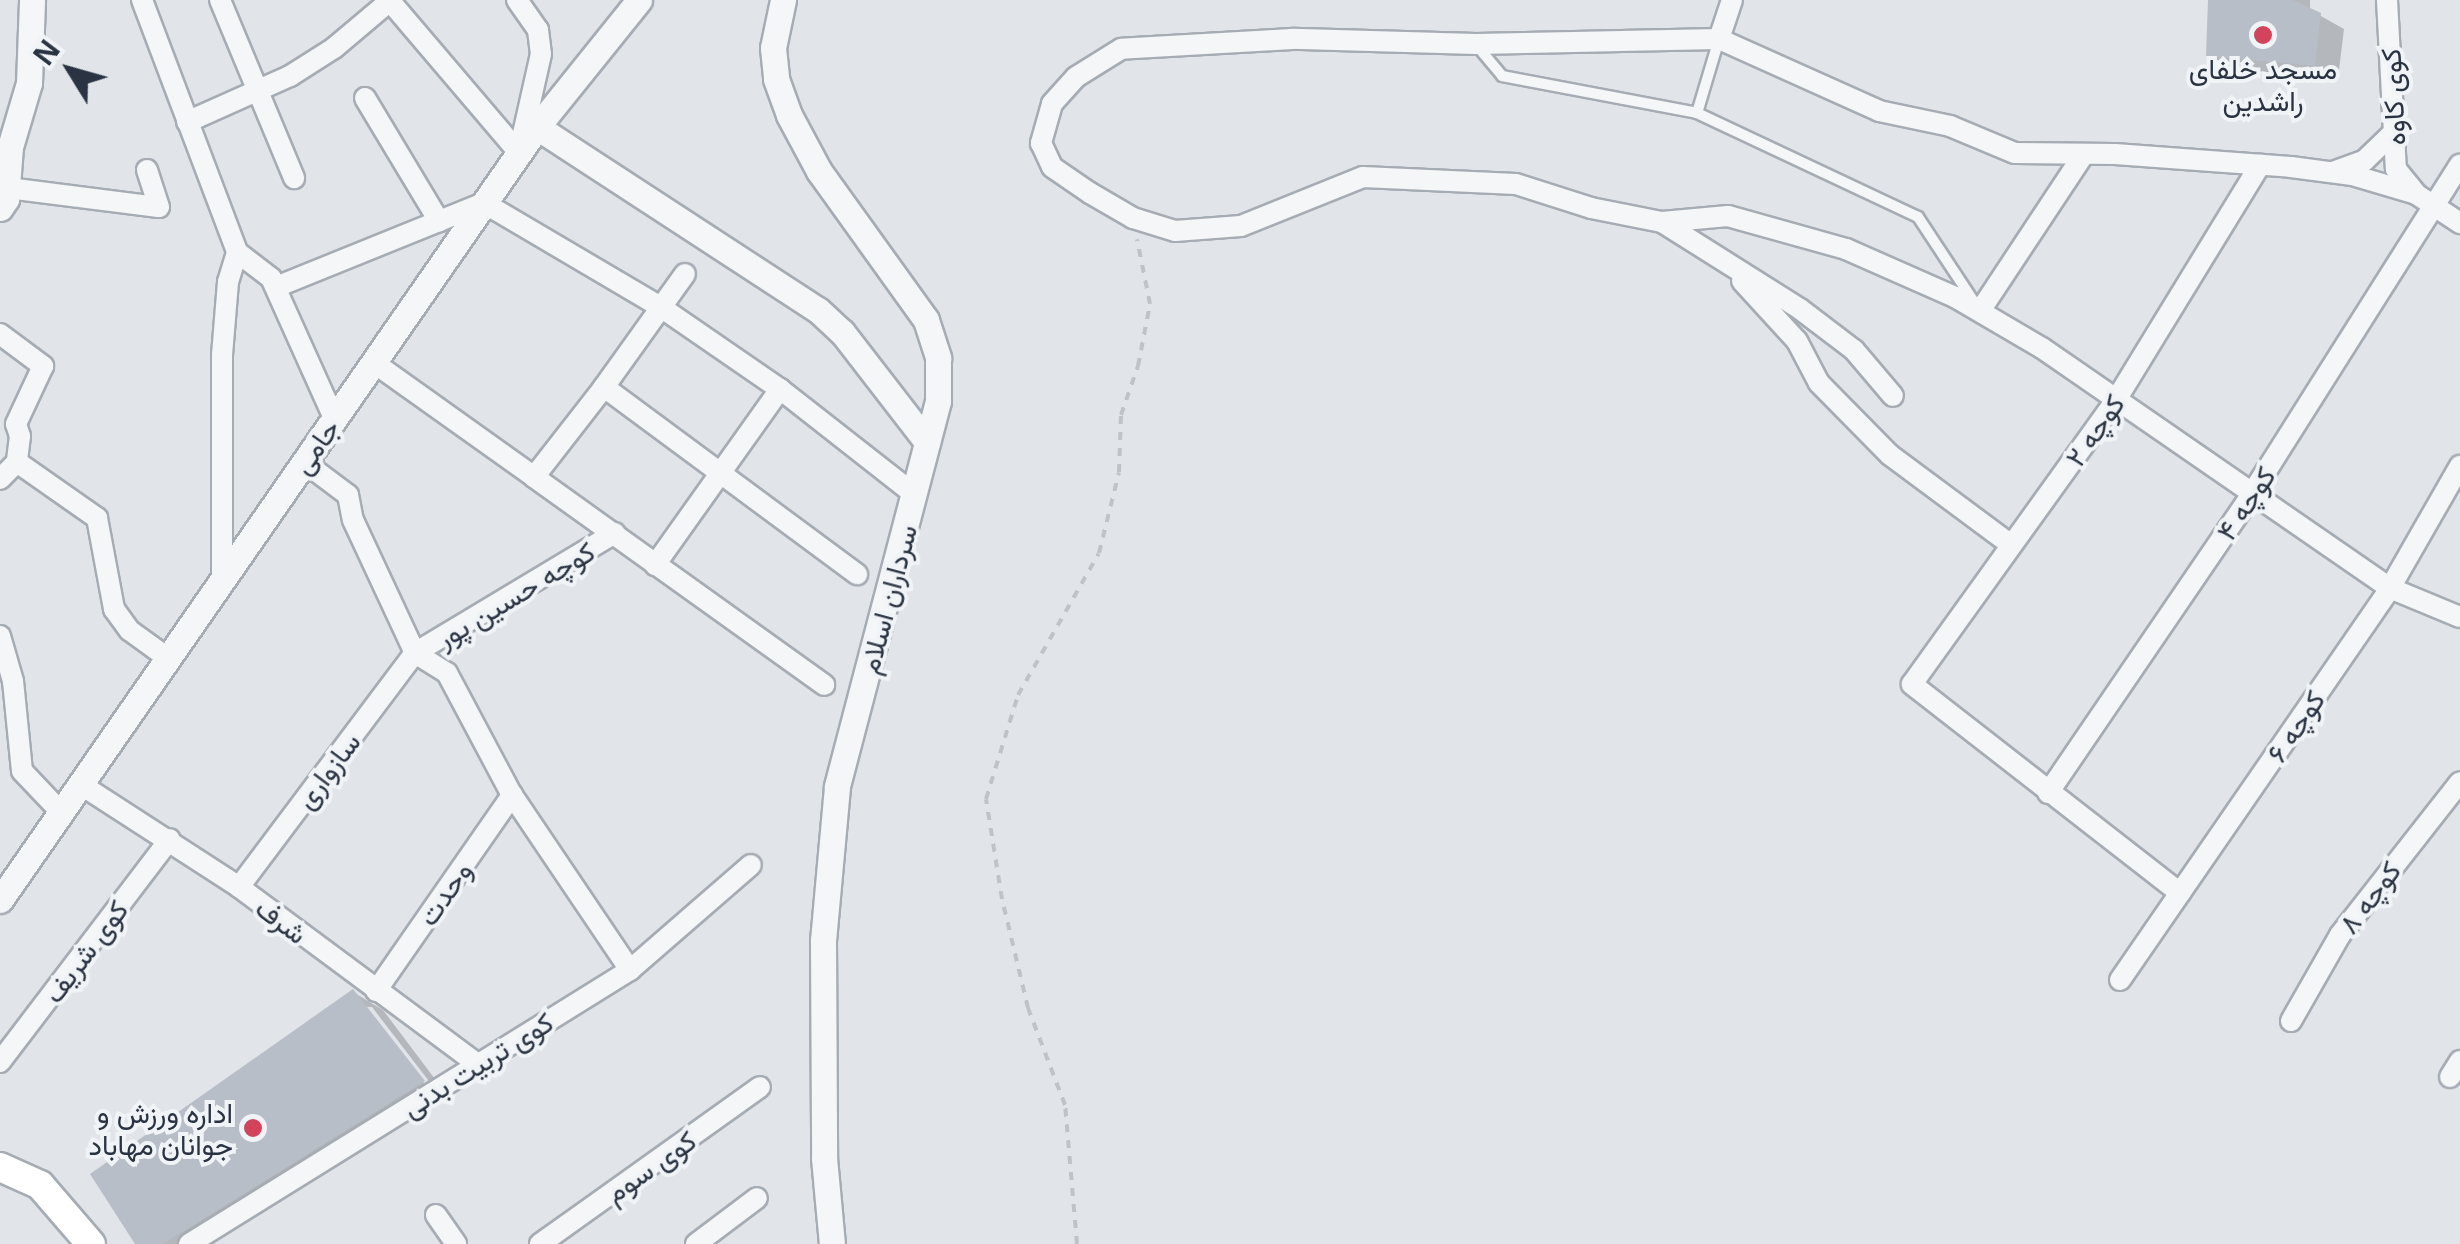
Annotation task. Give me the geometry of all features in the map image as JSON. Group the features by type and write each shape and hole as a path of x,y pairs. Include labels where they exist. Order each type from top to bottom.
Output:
{"main road":[{"path":"0,1166 40,1185 91,1244"}],"street":[{"path":"32,0 29,83 5,142 4,198 158,207 148,170"},
{"path":"142,0 237,252 271,278 334,418"},
{"path":"220,0 294,178"},
{"path":"187,122 260,90 334,48 390,0 519,154"},
{"path":"518,0 538,30"},
{"path":"519,154 540,54 536,0"},
{"name":"جامی","path":"2,891 61,812 537,127 639,0"},
{"name":"سرداران اسلام","path":"783,0 773,48 776,79 789,116 819,171 926,320 938,358 938,400 837,787 823,940 824,1158 832,1244"},
{"path":"1720,39 1732,0"},
{"name":"کوی کاوه","path":"2387,0 2396,169 2416,194 2460,223"},
{"path":"2416,194 2332,172 2084,154 2015,153 1950,126 1879,111 1720,39 1476,44 1292,38 1120,50 1076,77 1052,104 1041,143 1052,168 1133,218 1175,231 1241,226 1362,177 1516,184 1591,208 1662,222 1728,216 1846,249 1980,311 2042,348 2390,588 2460,617"},
{"path":"365,98 439,221"},
{"path":"537,127 818,310 842,332 927,442"},
{"path":"2332,172 2364,162 2395,130"},
{"path":"1980,311 2084,154"},
{"name":"کوچه ۴","path":"2048,793 2251,495 2460,164"},
{"name":"کوچه ۲","path":"2048,793 1912,684 2116,400 2260,166"},
{"path":"276,287 484,203 662,308 780,389 914,494"},
{"path":"1662,222 1800,309 1854,350 1892,396"},
{"path":"222,580 222,354 228,282 237,252"},
{"path":"1727,265 1796,340 1819,383 1890,456 2011,544"},
{"path":"534,477 685,274"},
{"path":"0,334 43,366 16,424 20,436 17,462 0,479"},
{"name":"کوچه حسین پور","path":"373,362 824,684"},
{"path":"604,387 857,574"},
{"path":"655,564 780,389"},
{"path":"17,462 96,518 114,610 129,630 168,658"},
{"path":"304,462 348,495 353,520 415,653 447,673 512,795 630,970"},
{"name":"کوچه ۶","path":"2120,980 2390,588 2460,466"},
{"name":"کوچه حسین پور","path":"415,653 614,533"},
{"path":"0,636 13,681 22,771 61,812"},
{"name":"سازواری","path":"239,887 415,653"},
{"name":"کوچه ۸","path":"2290,1021 2340,935 2460,782"},
{"name":"شرف","path":"80,784 239,887 477,1064"},
{"path":"2048,793 2180,894"},
{"name":"وحدت","path":"376,991 512,795"},
{"name":"کوی شریف","path":"0,1062 170,839"},
{"name":"کوی تربیت بدنی","path":"189,1244 630,970 752,865"},
{"name":"کوی سوم","path":"540,1244 760,1087"},
{"path":"696,1244 757,1198"},
{"path":"436,1214 456,1244"}],"lane":[{"path":"1697,112 1720,39"},
{"path":"1476,44 1502,76 1697,112 1918,217 1980,311"}],"path":[{"path":"1077,1244 1065,1105 1028,1008 1002,898 986,799 1018,696 1100,552 1120,472 1121,414 1138,366 1150,304 1133,218"}],"building":[{"name":"مسجد خلفای راشدین","path":"2208,0 2293,0 2321,13 2315,66 2206,56"},
{"name":"اداره ورزش و جوانان مهاباد","path":"353,989 425,1081 163,1244 135,1244 90,1174"}],"place":[{"name":"مسجد خلفای راشدین","path":"2263,35"},
{"name":"اداره ورزش و جوانان مهاباد","path":"253,1128"}]}
